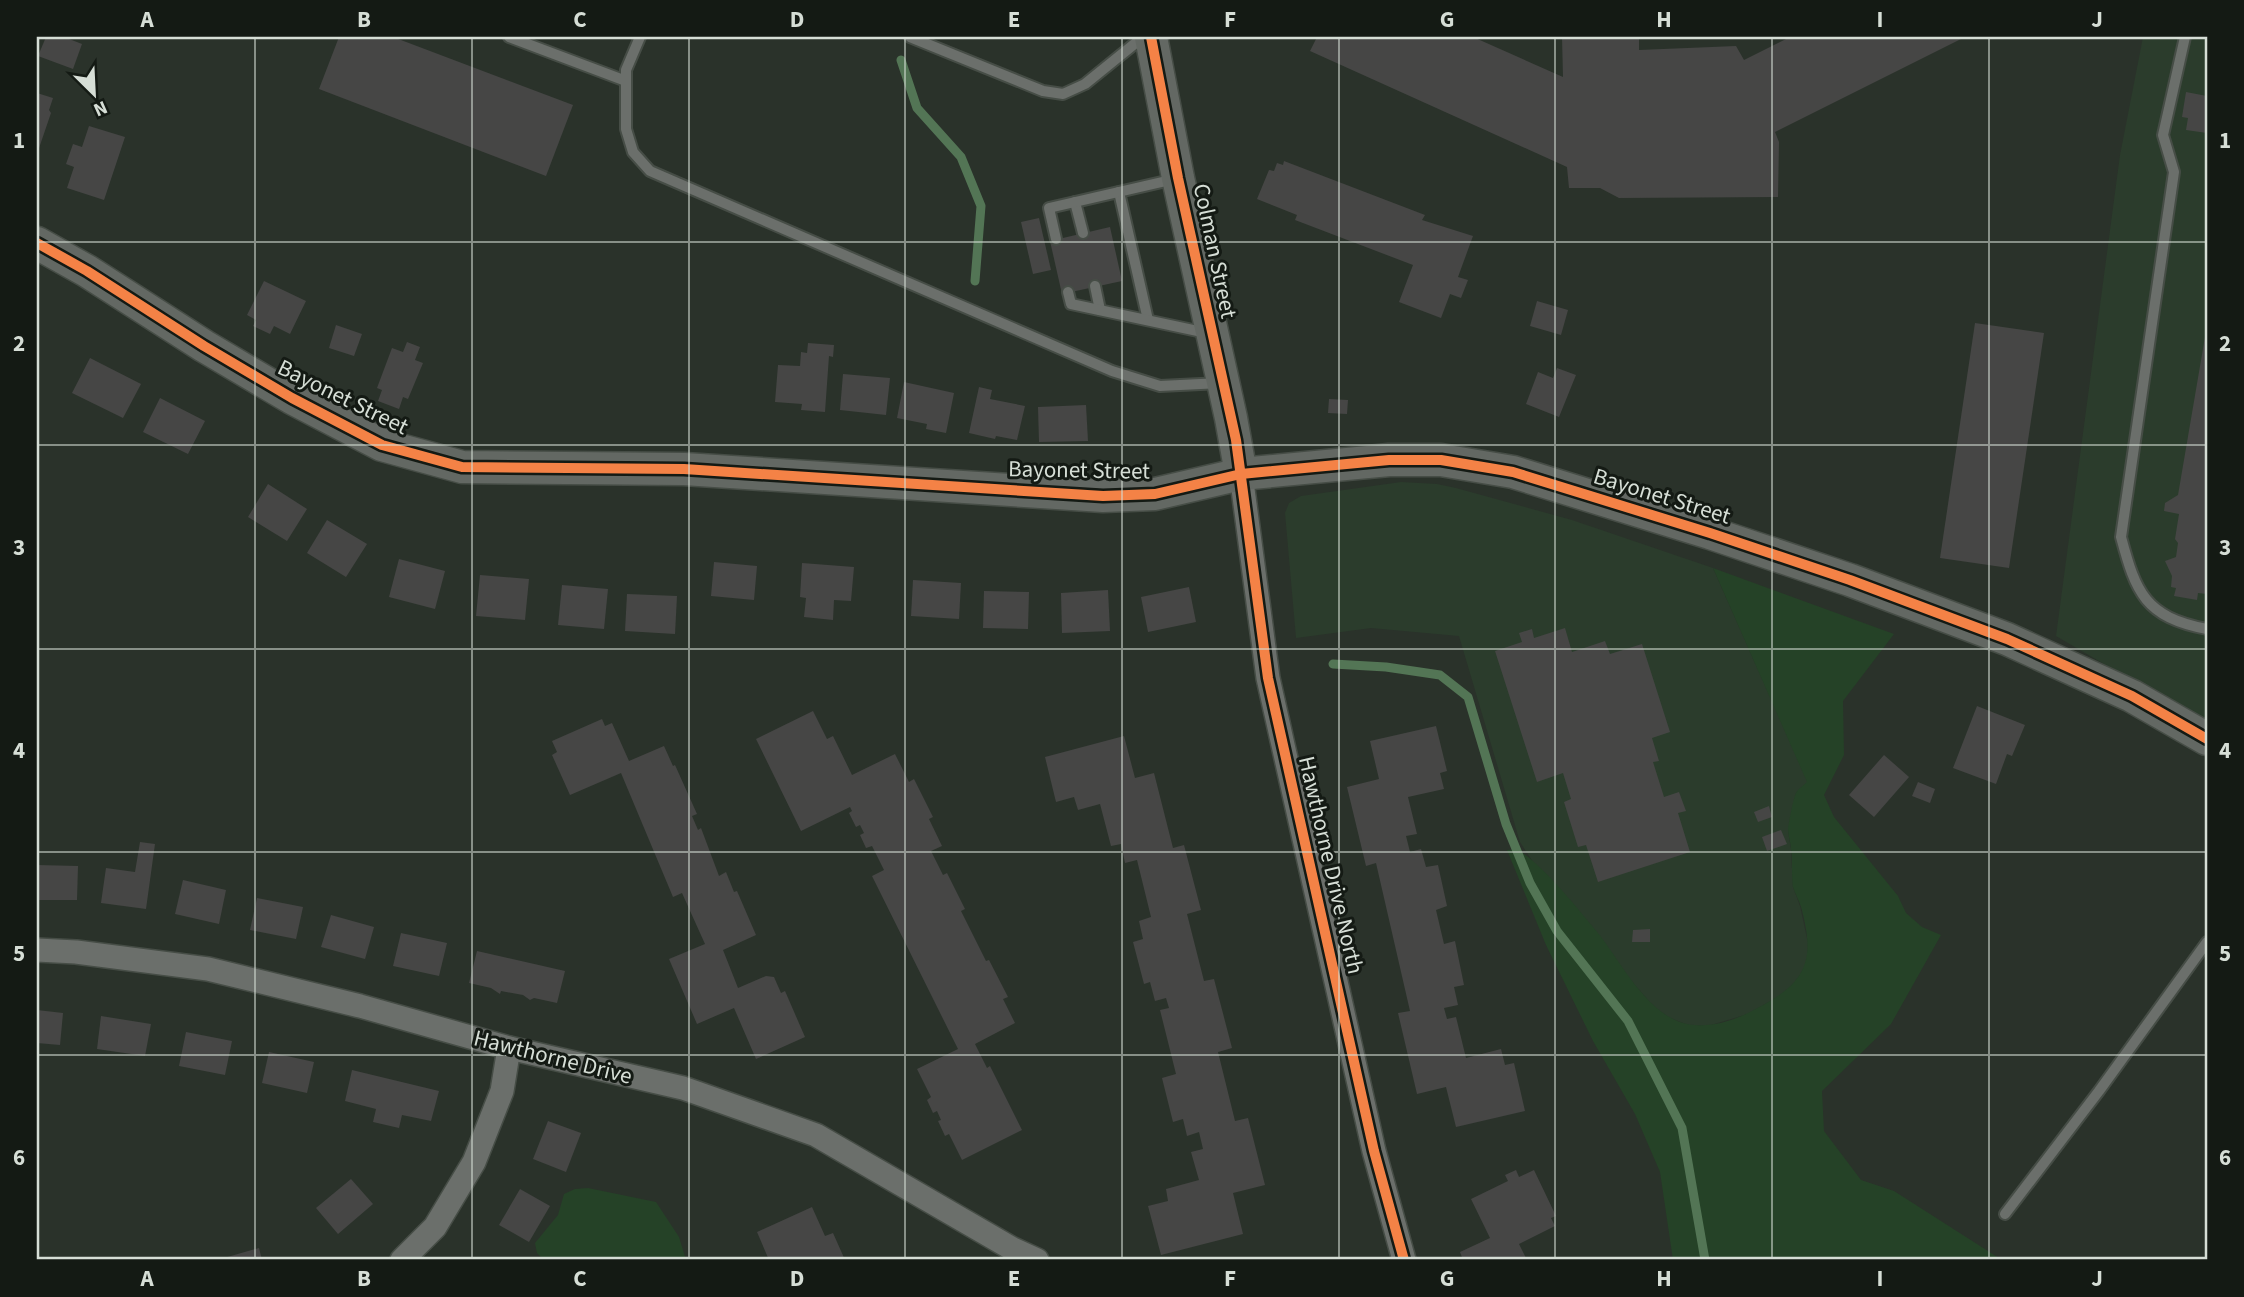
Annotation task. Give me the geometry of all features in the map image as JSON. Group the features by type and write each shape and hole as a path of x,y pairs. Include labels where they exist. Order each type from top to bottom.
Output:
{"street":[{"name":"Colman Street","path":"1151,37 1241,474"},
{"name":"Bayonet Street","path":"37,243 292,398 382,445 462,467 684,469 1103,496 1155,494 1241,474 1389,460 1441,460 1513,472 1850,580 2007,639 2132,696 2207,739"},
{"name":"Hawthorne Drive North","path":"1241,474 1268,678 1374,1152 1404,1260"},
{"name":"Hawthorne Drive","path":"37,950 76,952 208,969 360,1006 509,1048 682,1088 816,1135 1011,1248 1037,1260"},
{"path":"402,1260 435,1227 474,1162 502,1091 509,1048"}],"lane":[{"path":"509,37 626,81"},
{"path":"640,37 626,70 626,129 633,152 650,171 1112,371 1160,386 1223,383"},
{"path":"910,37 1042,91 1063,94 1085,84 1143,37"},
{"path":"2185,37 2163,135 2174,172 2121,537 2131,575 2140,594 2157,610 2207,629"},
{"path":"1056,239 1049,208 1178,178"},
{"path":"1119,192 1148,320"},
{"path":"1076,202 1083,233"},
{"path":"1095,286 1100,310"},
{"path":"1068,292 1070,304 1212,334"},
{"path":"2005,1214 2207,943"}],"shaded area":[{"path":"2143,37 2207,37 2207,724 2056,636 2120,155"},
{"path":"1401,482 1456,488 1572,520 1713,568 1808,782 1796,793 1788,831 1793,887 1808,943 1807,963 1797,980 1783,994 1748,1014 1711,1025 1691,1026 1670,1018 1654,1007 1628,977 1597,933 1535,865 1520,842 1459,636 1371,628 1296,638 1285,513 1289,503 1301,496"},
{"path":"1713,568 1894,634 1843,701 1844,755 1824,795 1834,817 1898,896 1906,913 1922,927 1941,935 1891,1024 1822,1091 1824,1131 1861,1180 1894,1191 2002,1260 1673,1260 1660,1172 1635,1114 1593,1041 1546,945 1507,850 1517,849 1549,876 1598,933 1639,990 1651,1003 1679,1022 1704,1025 1740,1016 1780,995 1800,975 1805,964 1807,939 1801,907 1793,887 1788,829 1796,793 1807,782"},
{"path":"588,1188 656,1202 679,1237 686,1260 544,1260 537,1253 535,1243 558,1215 564,1194 575,1189"}],"building":[{"path":"46,37 64,37 82,44 73,69 38,56"},
{"path":"339,37 393,37 573,105 546,176 319,89"},
{"path":"1317,37 1473,37 1563,77 1562,37 1639,37 1639,50 1736,46 1744,60 1790,37 1965,37 1775,132 1779,142 1778,197 1619,198 1600,188 1569,188 1567,167 1310,51"},
{"path":"2186,92 2207,96 2207,133 2186,130 2188,118 2182,117"},
{"path":"37,93 53,98 49,110 51,113 37,154"},
{"path":"89,126 125,137 104,200 67,188 74,167 66,164 73,144 82,147"},
{"path":"1284,161 1425,215 1422,220 1473,236 1458,277 1468,280 1461,298 1450,294 1441,318 1399,302 1413,265 1295,220 1297,215 1257,199 1269,170 1274,171 1277,163 1283,165"},
{"path":"1039,218 1051,270 1033,274 1021,222"},
{"path":"1110,227 1122,281 1062,294 1050,241"},
{"path":"264,281 306,301 290,334 274,326 270,334 253,326 256,320 247,315"},
{"path":"1537,301 1568,310 1561,335 1530,326"},
{"path":"1975,323 2044,333 2009,568 1940,558"},
{"path":"336,325 362,334 354,356 329,348"},
{"path":"2206,331 2207,594 2198,593 2197,600 2174,596 2176,588 2171,587 2172,576 2165,561 2176,557 2178,543 2175,539 2179,514 2164,511 2165,503 2178,495"},
{"path":"407,342 420,347 415,360 423,363 408,399 403,397 399,409 378,401 382,390 377,388 392,348 403,352"},
{"path":"808,343 834,345 833,357 829,356 825,412 801,410 802,404 775,402 778,365 800,366 801,352 807,353"},
{"path":"90,358 141,384 123,418 72,393"},
{"path":"1557,368 1576,375 1559,417 1526,404 1538,372 1553,378"},
{"path":"843,374 890,378 886,415 840,410"},
{"path":"904,382 954,393 946,433 926,429 927,424 897,418"},
{"path":"979,387 992,390 990,399 1025,406 1017,440 996,436 995,439 969,433"},
{"path":"160,398 205,421 188,454 143,432"},
{"path":"1329,399 1348,400 1347,414 1328,413"},
{"path":"1086,405 1088,441 1039,442 1038,407"},
{"path":"268,484 307,509 287,541 248,517"},
{"path":"327,520 367,544 346,577 307,553"},
{"path":"399,559 445,571 435,609 389,597"},
{"path":"714,562 757,566 754,600 711,596"},
{"path":"802,563 854,567 851,601 834,600 833,620 804,617 806,598 800,597"},
{"path":"480,575 529,579 525,620 476,616"},
{"path":"913,580 961,583 959,619 911,616"},
{"path":"562,585 608,589 604,629 558,625"},
{"path":"1189,587 1196,622 1148,632 1141,597"},
{"path":"1108,590 1110,631 1062,633 1061,593"},
{"path":"984,591 1029,592 1028,629 983,628"},
{"path":"627,594 677,596 675,634 625,631"},
{"path":"1565,628 1572,652 1605,641 1610,654 1642,644 1670,732 1652,738 1659,761 1653,762 1664,797 1679,792 1686,811 1678,813 1690,852 1598,882 1586,845 1578,847 1564,802 1571,799 1563,773 1537,782 1495,651 1522,642 1519,633 1532,629 1534,638"},
{"path":"1977,706 2025,725 2012,756 2007,754 1996,784 1953,768"},
{"path":"813,711 827,739 833,736 852,775 895,754 909,782 914,779 933,817 929,819 942,846 931,851 943,875 947,873 965,909 961,911 1008,997 1003,999 1015,1023 975,1044 987,1068 990,1066 1022,1130 962,1160 949,1134 945,1136 937,1111 933,1113 927,1100 931,1097 917,1069 958,1049 872,876 884,870 872,846 866,848 860,835 864,833 860,825 856,827 849,813 852,811 850,807 801,831 756,739"},
{"path":"602,719 605,726 612,723 629,761 664,746 697,814 692,816 698,830 701,828 719,876 726,872 756,935 723,950 738,988 766,976 774,977 781,993 785,991 805,1037 756,1059 734,1008 697,1024 669,959 705,944 682,893 673,897 621,773 570,795 552,755 557,752 552,741"},
{"path":"1436,726 1447,771 1440,773 1444,789 1408,797 1417,834 1406,836 1410,852 1421,849 1426,867 1438,865 1447,906 1436,910 1444,944 1455,941 1464,985 1454,987 1458,1005 1444,1008 1447,1019 1456,1017 1466,1058 1501,1049 1505,1065 1514,1063 1525,1111 1456,1127 1446,1087 1417,1094 1398,1013 1410,1011 1376,863 1366,866 1347,787 1379,779 1370,741"},
{"path":"1124,736 1135,778 1154,773 1173,848 1184,845 1201,910 1187,914 1204,981 1214,979 1232,1048 1218,1052 1235,1121 1248,1118 1265,1185 1233,1193 1243,1234 1161,1255 1148,1206 1168,1201 1166,1189 1199,1180 1191,1152 1203,1149 1199,1132 1187,1136 1183,1119 1173,1122 1162,1078 1176,1074 1160,1010 1169,1008 1166,998 1155,1001 1150,982 1144,984 1133,942 1143,939 1139,921 1151,917 1137,860 1125,863 1121,844 1111,846 1100,804 1078,810 1074,797 1056,802 1045,757"},
{"path":"1884,755 1909,777 1874,817 1849,795"},
{"path":"1918,782 1935,789 1930,803 1912,796"},
{"path":"1769,806 1772,817 1758,822 1754,812"},
{"path":"1781,830 1787,844 1767,851 1762,837"},
{"path":"140,842 155,844 146,909 101,903 106,868 135,872"},
{"path":"37,865 78,866 77,900 37,900"},
{"path":"183,880 226,890 219,924 175,914"},
{"path":"257,898 303,907 296,939 250,930"},
{"path":"331,915 374,927 365,959 321,947"},
{"path":"1650,929 1650,942 1632,942 1633,930"},
{"path":"401,933 447,943 439,976 393,966"},
{"path":"477,951 565,971 557,1003 534,998 530,1000 523,995 501,991 500,994 491,988 469,983"},
{"path":"37,1010 63,1013 60,1045 37,1043"},
{"path":"101,1016 151,1024 145,1056 97,1049"},
{"path":"186,1032 232,1041 225,1075 179,1066"},
{"path":"269,1052 314,1062 307,1093 262,1083"},
{"path":"352,1070 439,1091 431,1121 402,1115 399,1128 373,1122 376,1109 345,1101"},
{"path":"548,1121 581,1133 566,1172 533,1159"},
{"path":"1516,1170 1519,1177 1534,1170 1556,1216 1551,1218 1555,1226 1519,1244 1527,1260 1463,1260 1460,1252 1490,1238 1471,1199 1508,1181 1505,1175"},
{"path":"351,1179 373,1204 338,1234 316,1208"},
{"path":"520,1189 550,1206 529,1242 499,1225"},
{"path":"812,1207 825,1236 833,1233 845,1260 769,1260 757,1232"},
{"path":"259,1248 262,1260 217,1260"}],"waterway":[{"path":"901,60 917,108 961,157 981,206 975,281"},
{"path":"1333,664 1386,667 1440,675 1468,697 1506,824 1530,883 1557,931 1628,1021 1682,1128 1705,1260"}],"cycle path":[{"path":"1151,37 1178,178 1236,440 1268,678 1374,1151 1404,1260"},
{"path":"37,243 292,398 382,445 462,467 684,469 1103,496 1155,494 1241,474 1389,460 1441,460 1513,472 1850,580 2007,639 2132,696 2207,739"}]}
